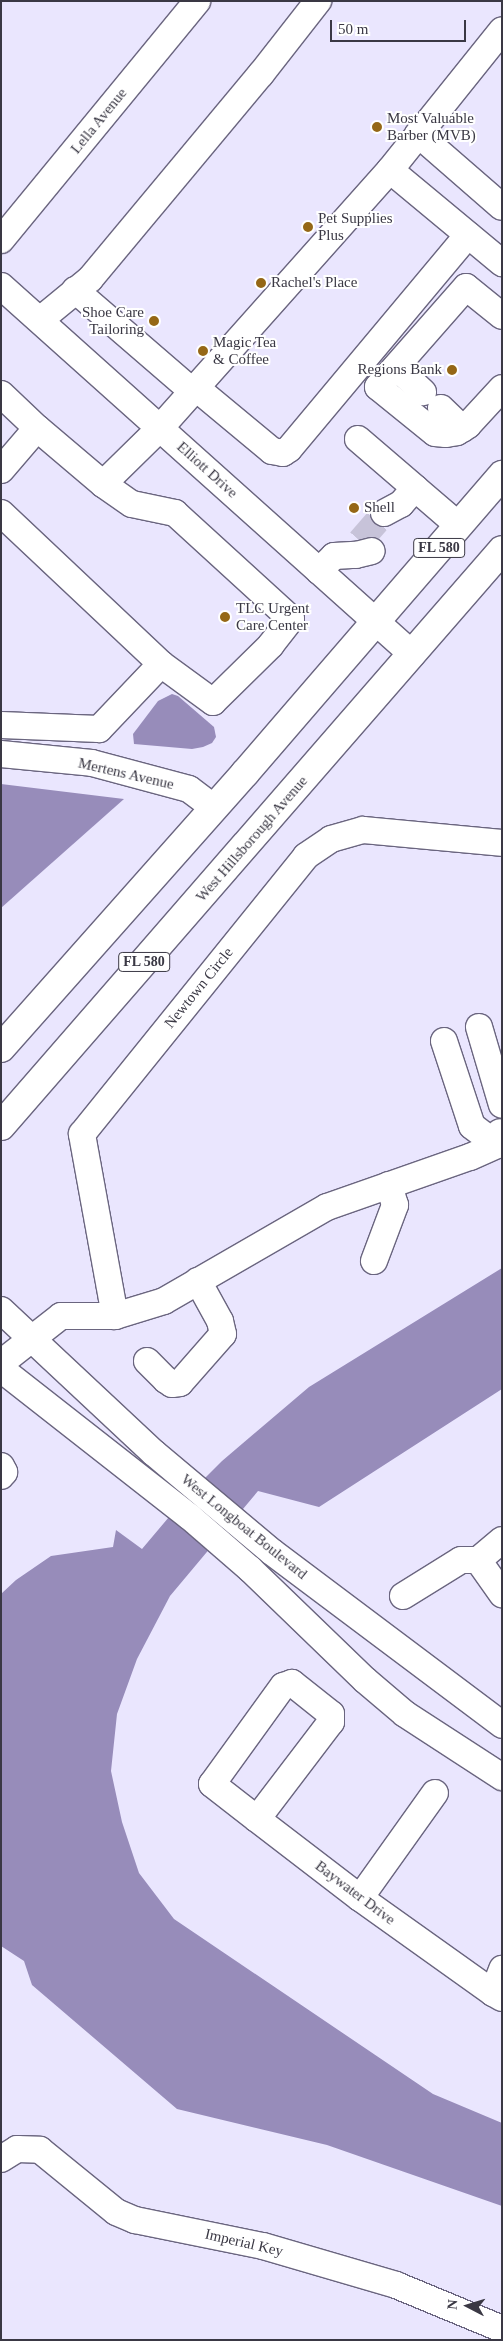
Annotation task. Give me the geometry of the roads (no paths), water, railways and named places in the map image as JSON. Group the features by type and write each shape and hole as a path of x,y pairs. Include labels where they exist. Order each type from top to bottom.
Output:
{"main road":[{"name":"FL 580","path":"1,1048 214,808 502,475"},
{"name":"West Hillsborough Avenue","path":"1,1126 496,556 502,538"}],"street":[{"name":"Lella Avenue","path":"1,240 197,1"},
{"path":"40,320 90,279 261,74 318,1"},
{"path":"103,484 160,428 390,170 502,30"},
{"path":"76,290 194,389 272,451 283,453 289,449 442,266 500,205 418,134"},
{"path":"390,170 502,263"},
{"path":"442,266 466,287 499,309"},
{"name":"Elliott Drive","path":"1,286 412,654"},
{"path":"378,388 466,287"},
{"path":"396,367 463,429"},
{"path":"357,368 378,388 435,433 446,434 463,429 502,388"},
{"path":"1,394 37,428 103,484 132,504 175,513 291,619 271,645 214,702 161,664 1,513"},
{"path":"1,470 37,428"},
{"path":"358,439 399,507 458,525"},
{"path":"319,571 334,556 362,549"},
{"path":"5,721 99,729 161,664"},
{"name":"Mertens Avenue","path":"1,754 92,763 189,789 214,808"},
{"name":"Newtown Circle","path":"115,1316 82,1134 306,856 331,839 363,830 502,843"},
{"path":"478,1027 502,1105"},
{"path":"444,1041 472,1126 500,1138"},
{"path":"1,1363 61,1316 115,1316 164,1301 327,1206 389,1185 500,1138"},
{"path":"374,1261 395,1205 389,1185"},
{"path":"147,1361 172,1384 180,1383 223,1334 220,1320 198,1281"},
{"name":"West Longboat Boulevard","path":"1,1310 154,1453 272,1552 502,1725"},
{"name":"West Longboat Boulevard","path":"1,1370 136,1473 250,1569 365,1680 405,1714 502,1778"},
{"path":"1,1466 4,1472 1,1476"},
{"path":"404,1596 462,1560 478,1560 502,1540"},
{"path":"478,1560 502,1594"},
{"name":"Baywater Drive","path":"257,1819 331,1722 331,1714 292,1683 283,1686 212,1784 257,1819 360,1898 497,1996"},
{"path":"360,1898 435,1793"},
{"path":"497,1996 502,1969"},
{"name":"Imperial Key","path":"1,2159 17,2149 40,2150 116,2212 135,2220 263,2246 386,2282 502,2329"}],"tunnel":[{"path":"360,541 384,513"}],"place":[{"name":"Most Valuable Barber (MVB)","path":"377,127"},
{"name":"Pet Supplies Plus","path":"308,227"},
{"name":"Rachel's Place","path":"261,283"},
{"name":"Shoe Care Tailoring","path":"154,321"},
{"name":"Magic Tea & Coffee","path":"203,351"},
{"name":"Regions Bank","path":"452,370"},
{"name":"Shell","path":"354,508"},
{"name":"TLC Urgent Care Center","path":"225,617"}]}
